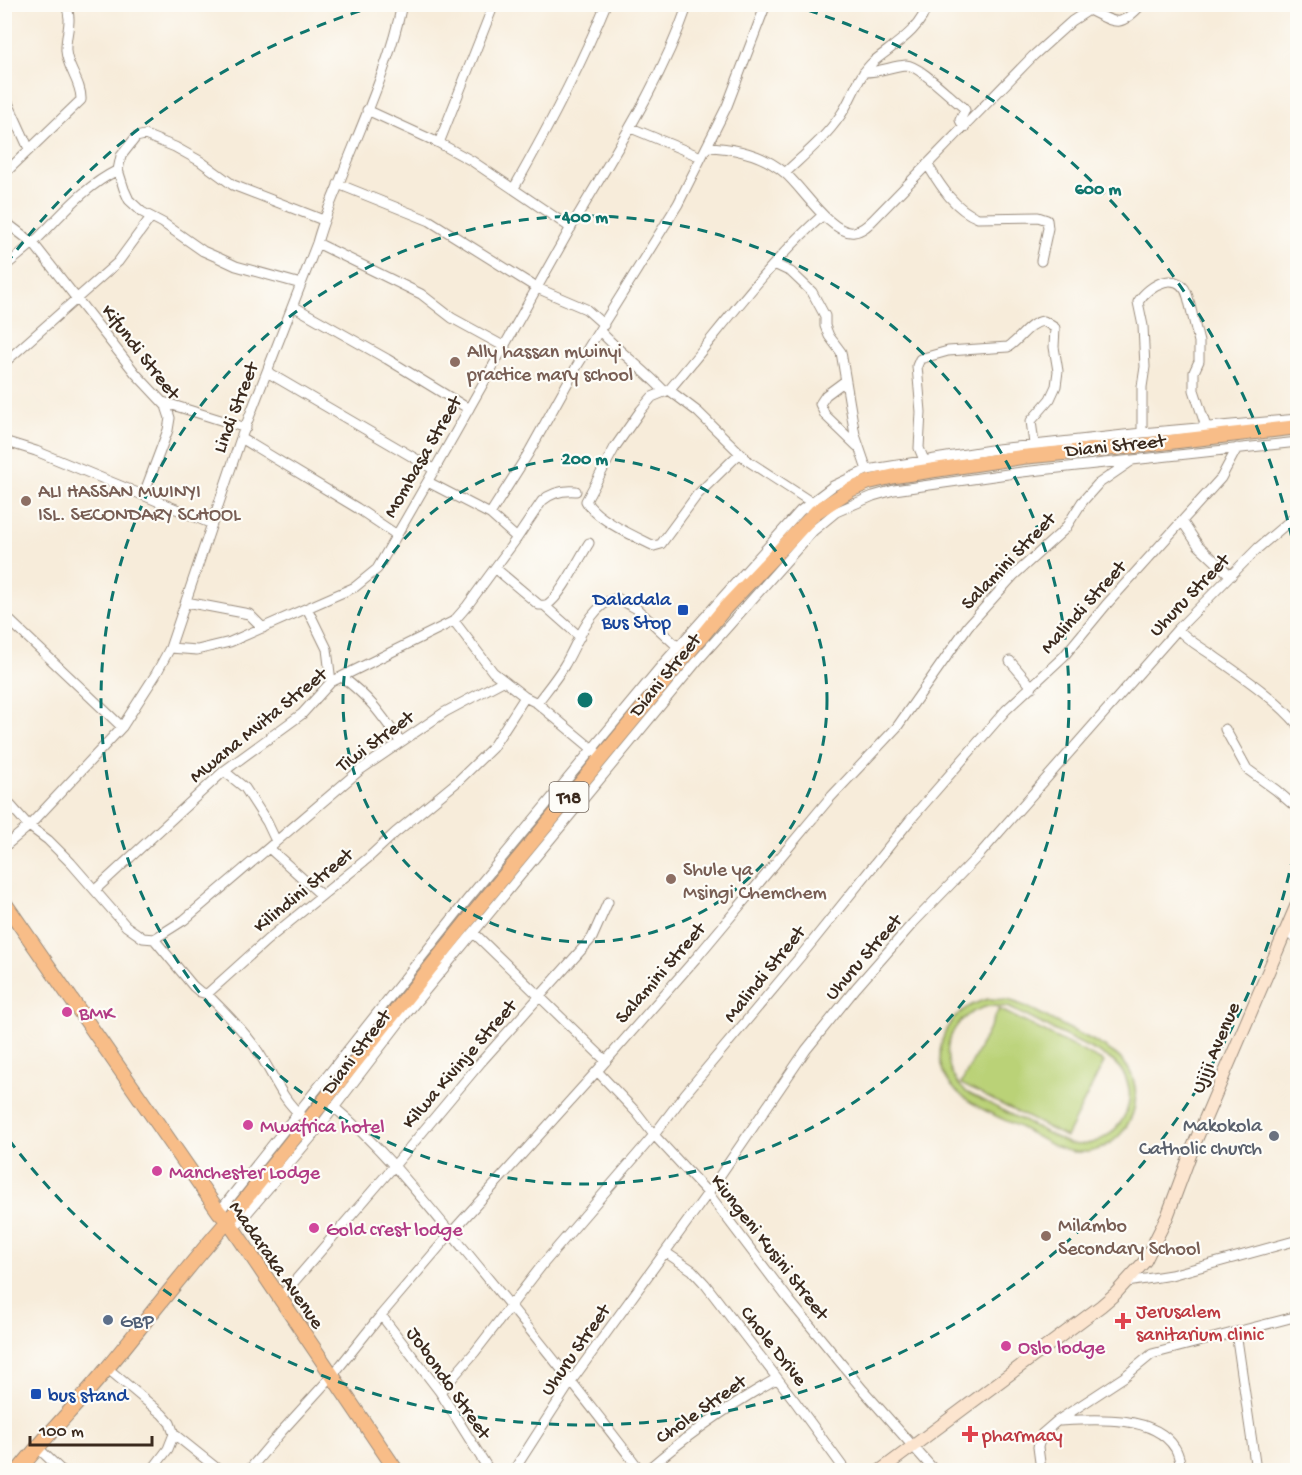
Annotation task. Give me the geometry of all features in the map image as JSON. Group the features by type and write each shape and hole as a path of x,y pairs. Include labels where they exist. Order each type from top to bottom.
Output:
{"main road":[{"name":"T18","path":"19,1470 107,1368 226,1221 303,1117 473,914 597,753 811,506 869,482 895,476 1022,457 1298,427"},
{"name":"Madaraka Avenue","path":"4,902 280,1298 396,1470"},
{"name":"Ujiji Avenue","path":"881,1470 1101,1306 1127,1282 1145,1261 1167,1217 1194,1147 1298,902"}],"street":[{"path":"4,174 81,100 80,90 66,52 69,20 65,4"},
{"name":"Lindi Street","path":"4,847 29,826 122,727 152,682 170,648 241,438 317,243 323,220 368,110 398,25 402,4"},
{"path":"439,143 494,4"},
{"path":"514,188 554,118 606,4"},
{"name":"Mombasa Street","path":"170,648 196,650 230,642 356,587 377,569 571,228 649,97 680,28 688,4"},
{"path":"490,514 528,454 577,366 678,204 728,106 766,4"},
{"path":"785,173 821,139 840,116 864,72 908,34 918,22 927,4"},
{"path":"707,147 730,148 764,159 785,173 823,215 841,230 854,232 863,229 1033,56 1086,11 1089,10 1112,22 1118,22 1124,21 1142,4"},
{"path":"864,72 879,72 910,66 926,76 963,107 965,110 960,120 963,128"},
{"path":"4,94 29,149"},
{"path":"368,110 439,143 514,188 571,228"},
{"path":"631,128 701,157"},
{"path":"300,284 236,266 203,251 174,230 151,218 129,200 118,170 121,156 131,141 140,135 145,135 175,147 200,161 233,185 323,220"},
{"path":"927,164 947,194 959,207 972,216 978,218 1038,217 1047,220 1048,228 1041,261"},
{"path":"4,267 33,243 87,189 118,170"},
{"path":"338,184 430,221 537,288 586,309 620,352 667,391 698,412 748,461 811,506"},
{"path":"740,453 697,495 661,544 654,546 613,524 588,506 586,501 615,447 646,403 657,394 667,391 774,264 823,215"},
{"path":"4,363 118,262 151,218"},
{"name":"Kifundi Street","path":"4,221 33,243 168,411 170,418 168,430 145,496"},
{"path":"317,243 421,294 452,318 505,347"},
{"path":"774,264 791,272 812,292 825,316 825,326 829,336 841,352 858,446 867,470"},
{"path":"1142,433 1142,387 1146,367 1143,326 1138,302 1144,294 1159,283 1169,281 1181,283 1188,297 1199,342 1198,361 1194,372 1194,390 1206,428"},
{"path":"293,306 469,409"},
{"path":"924,460 919,443 921,412 918,366 920,359 948,351 1008,347 1032,325 1044,321 1055,328 1054,347 1058,371 1053,393 1031,421 1034,444"},
{"path":"267,372 435,470"},
{"path":"845,381 826,395 820,404 825,415 858,446"},
{"path":"163,402 246,428"},
{"path":"454,621 492,672 537,704 597,753 678,647 811,506 833,486 867,470 1034,444 1298,419"},
{"path":"241,438 357,508 397,535"},
{"path":"4,441 36,451 212,524"},
{"name":"Diani Street","path":"226,1221 334,1108 402,1019 699,659 813,531 836,512 873,496 894,490 1022,472 1298,441"},
{"name":"Malindi Street","path":"440,1392 543,1264 654,1135 685,1094 800,957 911,819 1006,710 1064,656 1106,605 1221,478 1237,448"},
{"name":"Salamini Street","path":"249,1470 280,1432 332,1376 450,1233 606,1061 705,948 829,800 897,727 968,626 1013,576 1065,529 1094,488 1132,460"},
{"path":"428,482 490,514 517,538"},
{"name":"Mwana Mvita Street","path":"95,890 224,771 302,714 331,682 454,621 517,538 538,505 547,496 565,490 576,491"},
{"name":"Uhuru Street","path":"514,1470 572,1380 708,1193 806,1050 856,988 913,923 978,855 1178,628 1283,525 1298,514"},
{"path":"1182,521 1198,545 1231,576"},
{"path":"545,606 566,582 589,543"},
{"path":"495,568 539,605 545,606 580,637"},
{"path":"537,704 565,664 598,609 607,601 617,598 637,609 678,647"},
{"path":"186,602 249,614 263,628"},
{"path":"307,609 327,649 331,682"},
{"path":"4,615 122,727"},
{"path":"1178,628 1187,639 1229,667 1298,725"},
{"path":"1010,661 1032,687"},
{"path":"342,677 368,697 400,741"},
{"name":"Tiwi Street","path":"154,939 184,920 360,770 445,712 502,681"},
{"name":"Kilindini Street","path":"207,993 476,764 504,732 525,697"},
{"path":"1225,729 1247,769 1298,809"},
{"path":"224,771 245,788 267,822 273,845 321,895"},
{"path":"4,798 29,826 48,840 135,934 143,938 154,939 194,986 200,992 207,993 249,1039 282,1094 303,1117"},
{"name":"Kilwa Kivinje Street","path":"280,1298 481,1062 592,938 608,902"},
{"path":"474,933 606,1061"},
{"path":"1284,933 1298,939"},
{"name":"Kiungeni Kusini Street","path":"597,1071 708,1193 789,1300 934,1470"},
{"path":"334,1108 364,1134 394,1166 572,1380 640,1470"},
{"path":"1127,1282 1170,1275 1298,1240"},
{"name":"Chole Drive","path":"665,1252 692,1269 721,1304 845,1470"},
{"name":"Jobondo Street","path":"381,1314 440,1392 489,1470"},
{"path":"1041,1470 1039,1440 1042,1434 1057,1421 1119,1380 1143,1359 1156,1352 1298,1316"},
{"path":"1236,1332 1256,1470"},
{"path":"107,1368 162,1414 170,1423 174,1434 219,1470"},
{"name":"Chole Street","path":"646,1470 713,1418 776,1379"},
{"path":"1057,1421 1091,1419 1140,1424 1173,1445 1182,1470"},
{"path":"152,1470 168,1449 174,1434"},
{"path":"37,1447 61,1470"}],"green space":[{"path":"1002,999 1024,1006 1100,1044 1121,1059 1128,1068 1134,1083 1136,1098 1127,1126 1117,1138 1091,1151 1075,1152 1061,1149 975,1105 950,1084 942,1070 940,1054 944,1035 956,1016 981,1001","holes":["989,1006 1008,1007 1107,1057 1121,1069 1128,1084 1129,1099 1125,1114 1116,1128 1104,1138 1088,1144 1069,1144 966,1092 956,1080 947,1054 954,1030 974,1011"]},
{"path":"999,1009 1104,1062 1066,1137 961,1084"}],"place":[{"name":"Ally hassan mwinyi practice mary school","path":"455,362"},
{"name":"ALI HASSAN MWINYI ISL. SECONDARY SCHOOL","path":"26,501"},
{"name":"Daladala Bus Stop","path":"683,610"},
{"name":"Shule ya Msingi Chemchem","path":"671,879"},
{"name":"BMK","path":"67,1012"},
{"name":"Mwafrica hotel","path":"248,1125"},
{"name":"Makokola Catholic church","path":"1274,1136"},
{"name":"Manchester Lodge","path":"157,1171"},
{"name":"Gold crest lodge","path":"314,1228"},
{"name":"Milambo Secondary School","path":"1046,1236"},
{"name":"GBP","path":"108,1320"},
{"name":"Jerusalem sanitarium clinic","path":"1123,1321"},
{"name":"Oslo lodge","path":"1006,1346"},
{"name":"bus stand","path":"36,1394"},
{"name":"pharmacy","path":"970,1434"}]}
